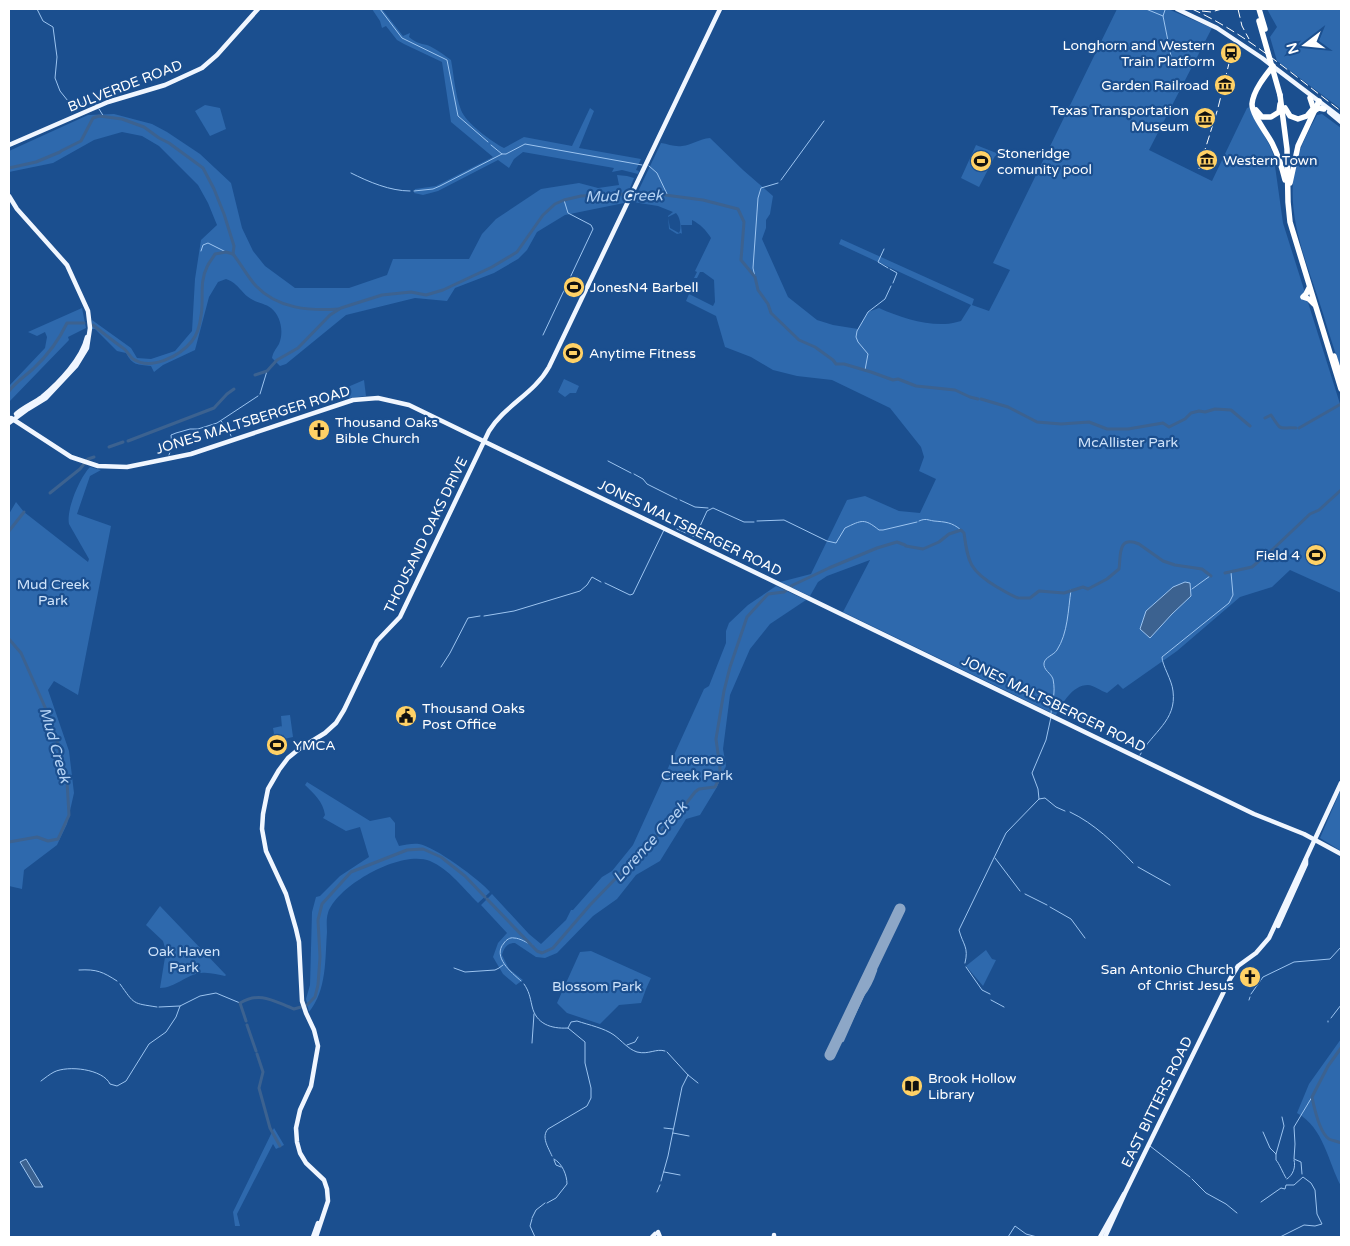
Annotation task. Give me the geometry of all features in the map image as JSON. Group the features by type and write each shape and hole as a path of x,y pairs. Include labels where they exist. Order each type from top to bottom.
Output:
{"highway":[{"path":"1257,9 1282,96 1287,149 1288,202"},
{"path":"1257,9 1265,29 1285,108 1291,208 1296,234 1341,378"},
{"path":"1272,70 1255,102 1258,113 1265,117 1276,115 1282,96"},
{"path":"1272,70 1256,94 1252,106 1267,132 1284,175 1292,233 1309,286 1307,293 1303,297 1309,299 1314,304 1341,389"},
{"path":"1285,108 1290,116 1298,119 1307,116 1315,103"},
{"path":"1315,103 1319,108 1324,109"},
{"path":"1290,185 1298,146 1315,103"}],"main road":[{"name":"BULVERDE ROAD","path":"9,146 98,106 165,85 202,68 217,55 258,9"},
{"name":"THOUSAND OAKS DRIVE","path":"315,1237 316,1226 324,1213 328,1196 326,1185 303,1157 298,1148 296,1134 298,1115 311,1086 318,1046 314,1030 302,1001 299,942 291,908 284,888 268,858 263,840 262,819 265,800 271,782 288,758 328,731 340,718 377,641 400,617 492,426 503,412 532,389 546,373 720,9"},
{"path":"1177,9 1217,28 1249,50 1315,103 1341,118"},
{"path":"1324,109 1341,122"},
{"path":"9,196 17,210 67,265 88,312 90,328 87,348 76,366 46,398 10,420"},
{"path":"9,203 65,267 85,314 87,327 84,347 72,366 44,396 22,409 10,420"},
{"name":"JONES MALTSBERGER ROAD","path":"10,420 78,460 92,464 127,468 179,457 342,403 366,398 390,400 409,405 1254,814 1315,840 1341,854"},
{"path":"1315,840 1341,783"},
{"name":"EAST BITTERS ROAD","path":"1107,1236 1125,1193 1230,979 1236,971 1264,948 1284,913 1315,840"},
{"name":"EAST BITTERS ROAD","path":"1100,1237 1122,1195 1125,1193"}],"green space":[{"path":"372,9 382,9 403,36 410,33 409,37 413,40 433,48 451,60 457,98 461,110 468,120 486,137 504,148 524,137 572,146 590,108 594,111 579,148 641,159 636,170 639,171 638,174 622,170 612,172 614,168 523,152 514,159 509,168 498,160 438,191 423,195 414,193 415,189 436,186 493,157 451,122 442,62 397,40 386,26 382,28"},
{"name":"McAllister Park","path":"1117,9 1168,9 1212,28 1149,150 1212,181 1247,108 1250,107 1271,148 1277,165 1275,166 1283,223 1341,407 1341,593 1290,570 1272,587 1240,597 1177,651 1123,689 1118,684 1107,693 1090,685 1082,686 1068,696 1056,715 843,612 870,560 827,576 818,582 810,596 780,582 811,574 847,500 865,496 899,511 920,513 936,479 919,471 924,457 921,447 890,408 832,380 797,376 773,370 751,357 725,347 716,316 686,301 689,294 713,306 715,302 714,280 703,272 700,272 697,278 694,278 697,272 695,271 711,238 698,223 692,220 692,225 681,225 682,234 677,234 669,229 668,218 670,228 679,233 680,223 676,213 668,217 673,212 658,206 633,202 661,143 682,146 710,138 773,196 770,214 766,220 766,228 762,239 788,297 817,320 858,329 868,312 879,308 920,322 947,324 961,321 971,305 839,244 841,239 974,299 972,305 989,311 1010,270 993,263"},
{"path":"1267,9 1341,9 1341,109 1277,61 1270,37 1277,27"},
{"path":"205,105 220,108 226,129 210,136 195,111"},
{"path":"114,114 152,124 167,132 200,154 231,183 242,228 253,251 265,266 295,288 349,288 387,275 393,259 469,259 482,234 496,219 541,189 579,183 598,188 619,185 617,175 634,178 624,203 565,215 537,232 527,250 518,259 494,273 455,288 447,301 415,298 346,315 286,364 280,366 272,358 281,339 281,324 277,315 269,307 249,298 231,281 226,279 218,282 209,297 195,350 163,365 154,372 151,366 136,364 126,353 117,351 95,329 92,329 92,320 131,348 137,358 151,359 175,351 192,331 195,279 201,240 217,225 198,185 159,146 142,136 122,132 94,140 53,163 9,172 9,151 88,115"},
{"path":"1322,114 1341,128 1341,368 1304,256 1294,212 1293,183 1298,156 1317,115"},
{"path":"976,145 1004,156 1002,159 995,156 979,187 961,178"},
{"path":"82,308 86,328 68,337 69,340 9,402 9,386 45,348 47,337 45,332 37,336 28,332"},
{"path":"564,379 579,386 576,393 570,393 565,397 558,392"},
{"path":"364,380 366,396 349,398 347,389"},
{"name":"Mud Creek Park","path":"90,467 101,470 90,476 77,514 111,526 78,695 54,681 48,690 69,751 74,793 67,824 57,845 24,870 22,889 9,886 9,514 16,502 24,512 88,562 89,559 69,524 69,518 75,494 82,478"},
{"name":"Lorence Creek Park","path":"776,586 806,600 770,624 750,649 730,695 723,749 726,766 717,787 700,815 686,819 660,861 636,875 617,899 593,916 557,953 545,958 536,957 515,943 506,946 502,955 509,969 523,980 516,985 503,974 493,957 498,943 507,933 481,905 492,894 529,934 541,944 566,920 571,910 602,877 612,871 633,845 704,689 709,686 726,643 726,631 729,623 748,605"},
{"path":"290,715 293,737 284,739 283,734 283,739 275,740 273,728 282,726 281,716"},
{"path":"307,782 370,821 390,817 395,823 395,837 399,846 419,844 426,846 467,872 490,892 478,903 444,869 430,861 418,859 404,860 388,865 357,881 334,902 328,913 324,974 319,994 309,1012 306,999 310,985 312,912 316,897 320,896 340,876 369,857 360,827 346,831 323,818 325,815 322,806 318,798 305,785"},
{"path":"1341,789 1341,851 1320,838"},
{"name":"Oak Haven Park","path":"160,906 225,976 201,973 171,986 160,988 166,951 163,941 146,925"},
{"path":"986,950 992,959 996,960 983,986 966,966"},
{"name":"Blossom Park","path":"591,951 651,978 641,1003 619,1005 600,1024 567,1013 557,1003 580,952"},
{"path":"1341,1039 1341,1186 1319,1136 1306,1119 1297,1113 1309,1084"},
{"path":"274,1128 284,1145 276,1149 273,1144 237,1214 240,1226 235,1226 233,1212"}],"shaded area":[{"path":"1185,582 1190,583 1191,596 1150,638 1140,629 1146,611 1173,587"},
{"path":"26,1159 43,1187 35,1187 20,1162"}],"waterway":[{"path":"37,9 43,21 53,27 57,57 55,78 60,91 68,101 68,107 72,108 88,102 97,105"},
{"path":"380,9 402,38 447,60 458,116 488,142"},
{"path":"1146,9 1163,16"},
{"path":"1165,10 1163,16 1171,56"},
{"path":"99,109 104,117"},
{"path":"61,151 81,141 93,118 99,116 122,119 144,127 203,168 224,214 234,246 233,254"},
{"path":"781,180 824,121"},
{"path":"491,145 502,154 506,154 525,144 642,165"},
{"path":"9,168 36,162 60,152"},
{"path":"414,191 433,189 502,154"},
{"path":"649,166 657,173 668,196"},
{"path":"351,173 387,188 410,191"},
{"path":"755,277 753,268 758,198 761,188 778,183"},
{"name":"Mud Creek","path":"255,375 267,371 277,360 298,348 330,315 341,308 382,295 411,292 426,295 443,290 492,267 517,252 543,215 555,204 581,196 650,193 703,200 738,209 744,222 741,260 755,277 758,290 768,304 771,313 799,340 815,347 836,364 844,364 916,386 955,390 978,399"},
{"path":"543,335 593,229 591,225 568,213 564,200"},
{"path":"201,251 203,245 208,243 226,252"},
{"path":"884,249 878,262 888,268"},
{"path":"93,325 125,349 133,359 140,362 156,363 173,356 187,347 195,336 201,316 202,285 205,273 215,254 226,252 233,254 256,286 274,300 306,309 339,309"},
{"path":"890,269 897,273 893,283"},
{"path":"865,370 868,354 858,342 856,337 857,331 868,312 885,299 891,286"},
{"path":"9,391 48,353 67,323 84,323"},
{"path":"260,394 267,371"},
{"name":"Mud Creek","path":"128,441 214,408 234,389"},
{"path":"169,455 172,446 171,435 217,423 258,396"},
{"name":"Mud Creek","path":"981,399 1008,407 1037,422 1061,424 1089,422 1107,429 1128,429 1163,423 1169,427 1185,419 1191,413 1215,409 1231,410 1250,426"},
{"name":"Mud Creek","path":"1299,428 1341,404"},
{"name":"Mud Creek","path":"1265,418 1271,415 1281,428 1296,428"},
{"path":"221,421 231,436"},
{"name":"Mud Creek","path":"109,447 123,442"},
{"name":"Mud Creek","path":"50,493 80,469 88,459 94,457"},
{"path":"608,461 631,473"},
{"path":"634,474 643,479 647,484 677,499"},
{"name":"Lorence Creek","path":"1225,573 1252,567 1310,514 1319,510 1341,490"},
{"path":"680,500 695,507 708,508"},
{"path":"677,529 695,537 707,511 713,508 744,522 754,522"},
{"name":"Mud Creek","path":"9,531 24,512"},
{"path":"919,521 925,519 945,522 955,525 961,530"},
{"path":"757,521 784,520 827,541 836,543 845,528 859,522 866,522 879,530 917,522"},
{"path":"605,583 630,595 633,594 664,530"},
{"name":"Lorence Creek","path":"906,546 923,549 939,542 949,534 961,530 964,533 969,559 976,571 988,581 1018,598"},
{"name":"Lorence Creek","path":"487,899 537,951 542,953 553,948 590,905 678,814 695,792 699,789 715,787 719,779 720,769 716,739 724,691 747,617 768,594 784,592 793,585 877,548 897,542 905,545"},
{"name":"Lorence Creek","path":"1020,598 1030,598 1039,591 1064,593 1083,587 1088,589 1107,579 1119,569 1120,553 1127,542 1139,544 1163,561 1175,565 1202,569 1211,576"},
{"path":"1140,755 1162,726 1171,710 1173,691 1162,657 1229,603 1233,595 1231,572"},
{"path":"1192,589 1210,576"},
{"path":"484,616 514,611 580,591 592,577 601,582"},
{"path":"1051,713 1054,684 1044,663 1061,643 1067,621 1071,590"},
{"path":"441,667 468,618 480,616"},
{"name":"Mud Creek","path":"9,639 21,653 48,714 67,781 69,815 58,839 48,841 37,837 9,842"},
{"path":"1039,799 1038,789 1032,773 1046,740 1051,717"},
{"path":"965,963 966,949 959,930 1006,833 1039,799 1045,798 1056,807 1065,811"},
{"path":"1070,812 1096,828 1133,863"},
{"name":"Lorence Creek","path":"307,1005 315,997 318,985 320,957 318,920 322,904 351,872 407,850 423,849 441,857 465,876 485,897"},
{"path":"995,858 1020,891"},
{"path":"1138,867 1170,885"},
{"path":"1025,894 1047,905"},
{"path":"1050,907 1071,919 1085,938"},
{"path":"521,981 504,964 500,954 501,948 511,938 519,939 532,945"},
{"path":"1251,994 1263,977 1294,962 1330,959 1341,947"},
{"path":"454,968 465,972 495,970 503,965"},
{"path":"966,967 982,990 990,994"},
{"path":"79,970 100,972 117,981"},
{"path":"120,984 138,1004 157,1007"},
{"path":"524,984 534,1012 541,1021 556,1028 568,1028 585,1042 585,1063 591,1088 591,1098 587,1106 548,1129 545,1139 552,1156"},
{"path":"41,1081 54,1072 76,1069 93,1072 106,1079 110,1084 117,1086 126,1081 149,1044 166,1032 176,1017 180,1006 200,996 216,993 240,1003"},
{"name":"Lorence Creek","path":"246,1021 240,1003 247,999 267,998 294,1009 301,1007"},
{"path":"991,1000 1004,1007"},
{"path":"1331,1018 1341,1005"},
{"path":"159,1007 180,1006"},
{"path":"532,1043 534,1014"},
{"path":"568,1028 571,1022 577,1021 610,1033 634,1051 645,1053 659,1050 665,1051"},
{"name":"Lorence Creek","path":"247,1025 256,1051"},
{"path":"627,1045 635,1042 638,1037"},
{"path":"1341,1048 1328,1066 1312,1097 1318,1120 1326,1136 1341,1143"},
{"path":"667,1052 698,1083"},
{"name":"Lorence Creek","path":"257,1054 263,1072 259,1088 270,1128 280,1146"},
{"path":"661,1181 682,1087 688,1075"},
{"path":"1302,1174 1301,1162 1294,1159 1294,1127 1312,1097"},
{"path":"1276,1154 1284,1126 1282,1117"},
{"path":"664,1128 673,1129"},
{"path":"1263,1132 1270,1148 1276,1154 1276,1160 1286,1178"},
{"path":"673,1133 689,1136"},
{"path":"1150,1146 1190,1177"},
{"path":"547,1203 556,1198 567,1184 564,1170 554,1159"},
{"path":"554,1160 556,1165 561,1167"},
{"path":"1287,1179 1294,1171 1294,1160"},
{"path":"664,1172 680,1175"},
{"path":"1261,1202 1281,1188 1285,1189 1286,1185 1294,1185 1303,1177 1311,1183 1315,1190 1317,1214 1322,1224 1315,1226 1304,1225 1280,1237"},
{"path":"1192,1179 1206,1193 1226,1204 1237,1213"},
{"path":"657,1192 660,1185"},
{"path":"532,1218 536,1210 545,1203"},
{"path":"532,1219 530,1226 535,1237"},
{"path":"1008,1237 1015,1226 1026,1234 1037,1237"},
{"path":"1085,1237 1096,1237"},
{"path":"1110,1237 1134,1237"},
{"path":"1144,1237 1167,1237"}],"taxiway":[{"path":"842,1040 862,995 873,977 875,970 872,968"}],"runway":[{"path":"830,1055 900,909"}],"railway":[{"path":"1192,9 1232,30 1251,43 1341,111"},
{"path":"1202,11 1211,12 1222,9"},
{"path":"1238,9 1242,26 1249,39"},
{"path":"1199,169 1218,108 1234,43"}],"place":[{"name":"Longhorn and Western Train Platform","path":"1231,53"},
{"name":"Garden Railroad","path":"1225,85"},
{"name":"Texas Transportation Museum","path":"1205,118"},
{"name":"Western Town","path":"1207,160"},
{"name":"Stoneridge comunity pool","path":"981,161"},
{"name":"JonesN4 Barbell","path":"574,287"},
{"name":"Anytime Fitness","path":"573,353"},
{"name":"Thousand Oaks Bible Church","path":"319,430"},
{"name":"Field 4","path":"1316,555"},
{"name":"Thousand Oaks Post Office","path":"406,716"},
{"name":"YMCA","path":"277,745"},
{"name":"San Antonio Church of Christ Jesus","path":"1250,977"},
{"name":"Brook Hollow Library","path":"912,1086"}]}
